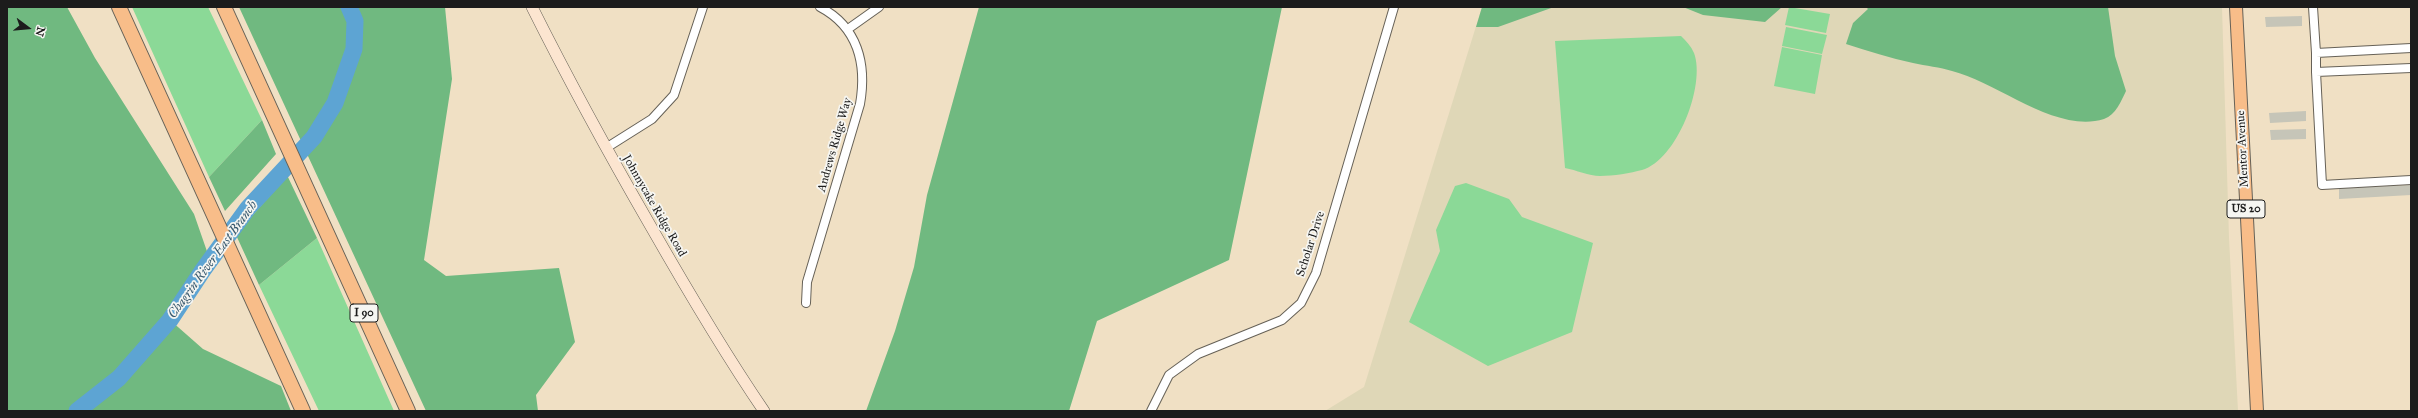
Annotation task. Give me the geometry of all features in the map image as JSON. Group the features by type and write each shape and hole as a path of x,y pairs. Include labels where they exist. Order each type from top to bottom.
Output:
{"highway":[{"path":"119,7 203,187 303,411"},
{"name":"I 90","path":"224,7 269,102 408,411"}],"main road":[{"name":"Johnnycake Ridge Road","path":"532,7 606,148 672,264 741,378 764,411"},
{"name":"Mentor Avenue","path":"2236,7 2257,411"}],"street":[{"path":"606,148 652,118 674,95 702,7"},
{"path":"820,7 848,29 879,7"},
{"name":"Scholar Drive","path":"1151,411 1154,402 1169,375 1198,354 1282,320 1301,303 1316,273 1394,7"},
{"path":"2313,7 2322,185 2411,180"},
{"name":"Andrews Ridge Way","path":"806,303 807,282 862,92 863,68 848,29"},
{"path":"2316,53 2411,48"},
{"path":"2316,72 2411,68"}],"shaded area":[{"path":"1482,7 2222,7 2229,238 2238,411 1325,411 1364,387"},
{"path":"2302,16 2302,26 2266,27 2265,17"},
{"path":"2306,111 2306,121 2270,123 2269,113"},
{"path":"2306,129 2306,139 2271,140 2270,130"},
{"path":"2411,185 2411,195 2339,199 2339,188"}],"green space":[{"path":"7,7 67,7 95,58 194,214 210,260 170,320 203,349 281,386 291,411 7,411"},
{"path":"132,7 208,7 262,120 209,177"},
{"path":"239,7 445,7 452,79 424,260 446,276 559,268 575,342 536,395 538,411 426,411"},
{"path":"979,7 1282,7 1229,260 1097,321 1069,411 866,411 895,331 914,267 927,195"},
{"path":"1482,7 1554,7 1498,27 1476,27"},
{"path":"1683,7 1782,7 1765,22 1703,15"},
{"path":"1789,7 1830,14 1826,33 1785,25"},
{"path":"1866,7 2108,7 2115,56 2126,91 2115,111 2104,119 2086,122 2066,119 2047,113 1969,77 1947,70 1896,59 1846,44 1853,23 1868,9"},
{"path":"1786,27 1827,35 1822,54 1782,46"},
{"path":"1681,36 1694,53 1697,67 1696,83 1686,120 1667,152 1655,163 1642,170 1622,174 1596,176 1565,168 1555,41"},
{"path":"1782,47 1822,55 1815,94 1774,86"},
{"path":"262,120 276,154 225,211 209,177"},
{"path":"287,175 317,238 259,285 236,235"},
{"path":"1466,183 1509,199 1522,217 1593,243 1572,332 1488,366 1409,322 1440,251 1436,230 1455,186"},
{"path":"317,238 394,411 319,411 259,285"}],"waterway":[{"name":"Chagrin River East Branch","path":"77,411 119,378 170,320 203,270 248,208 314,137 335,103 354,49 355,21 349,7"}]}
